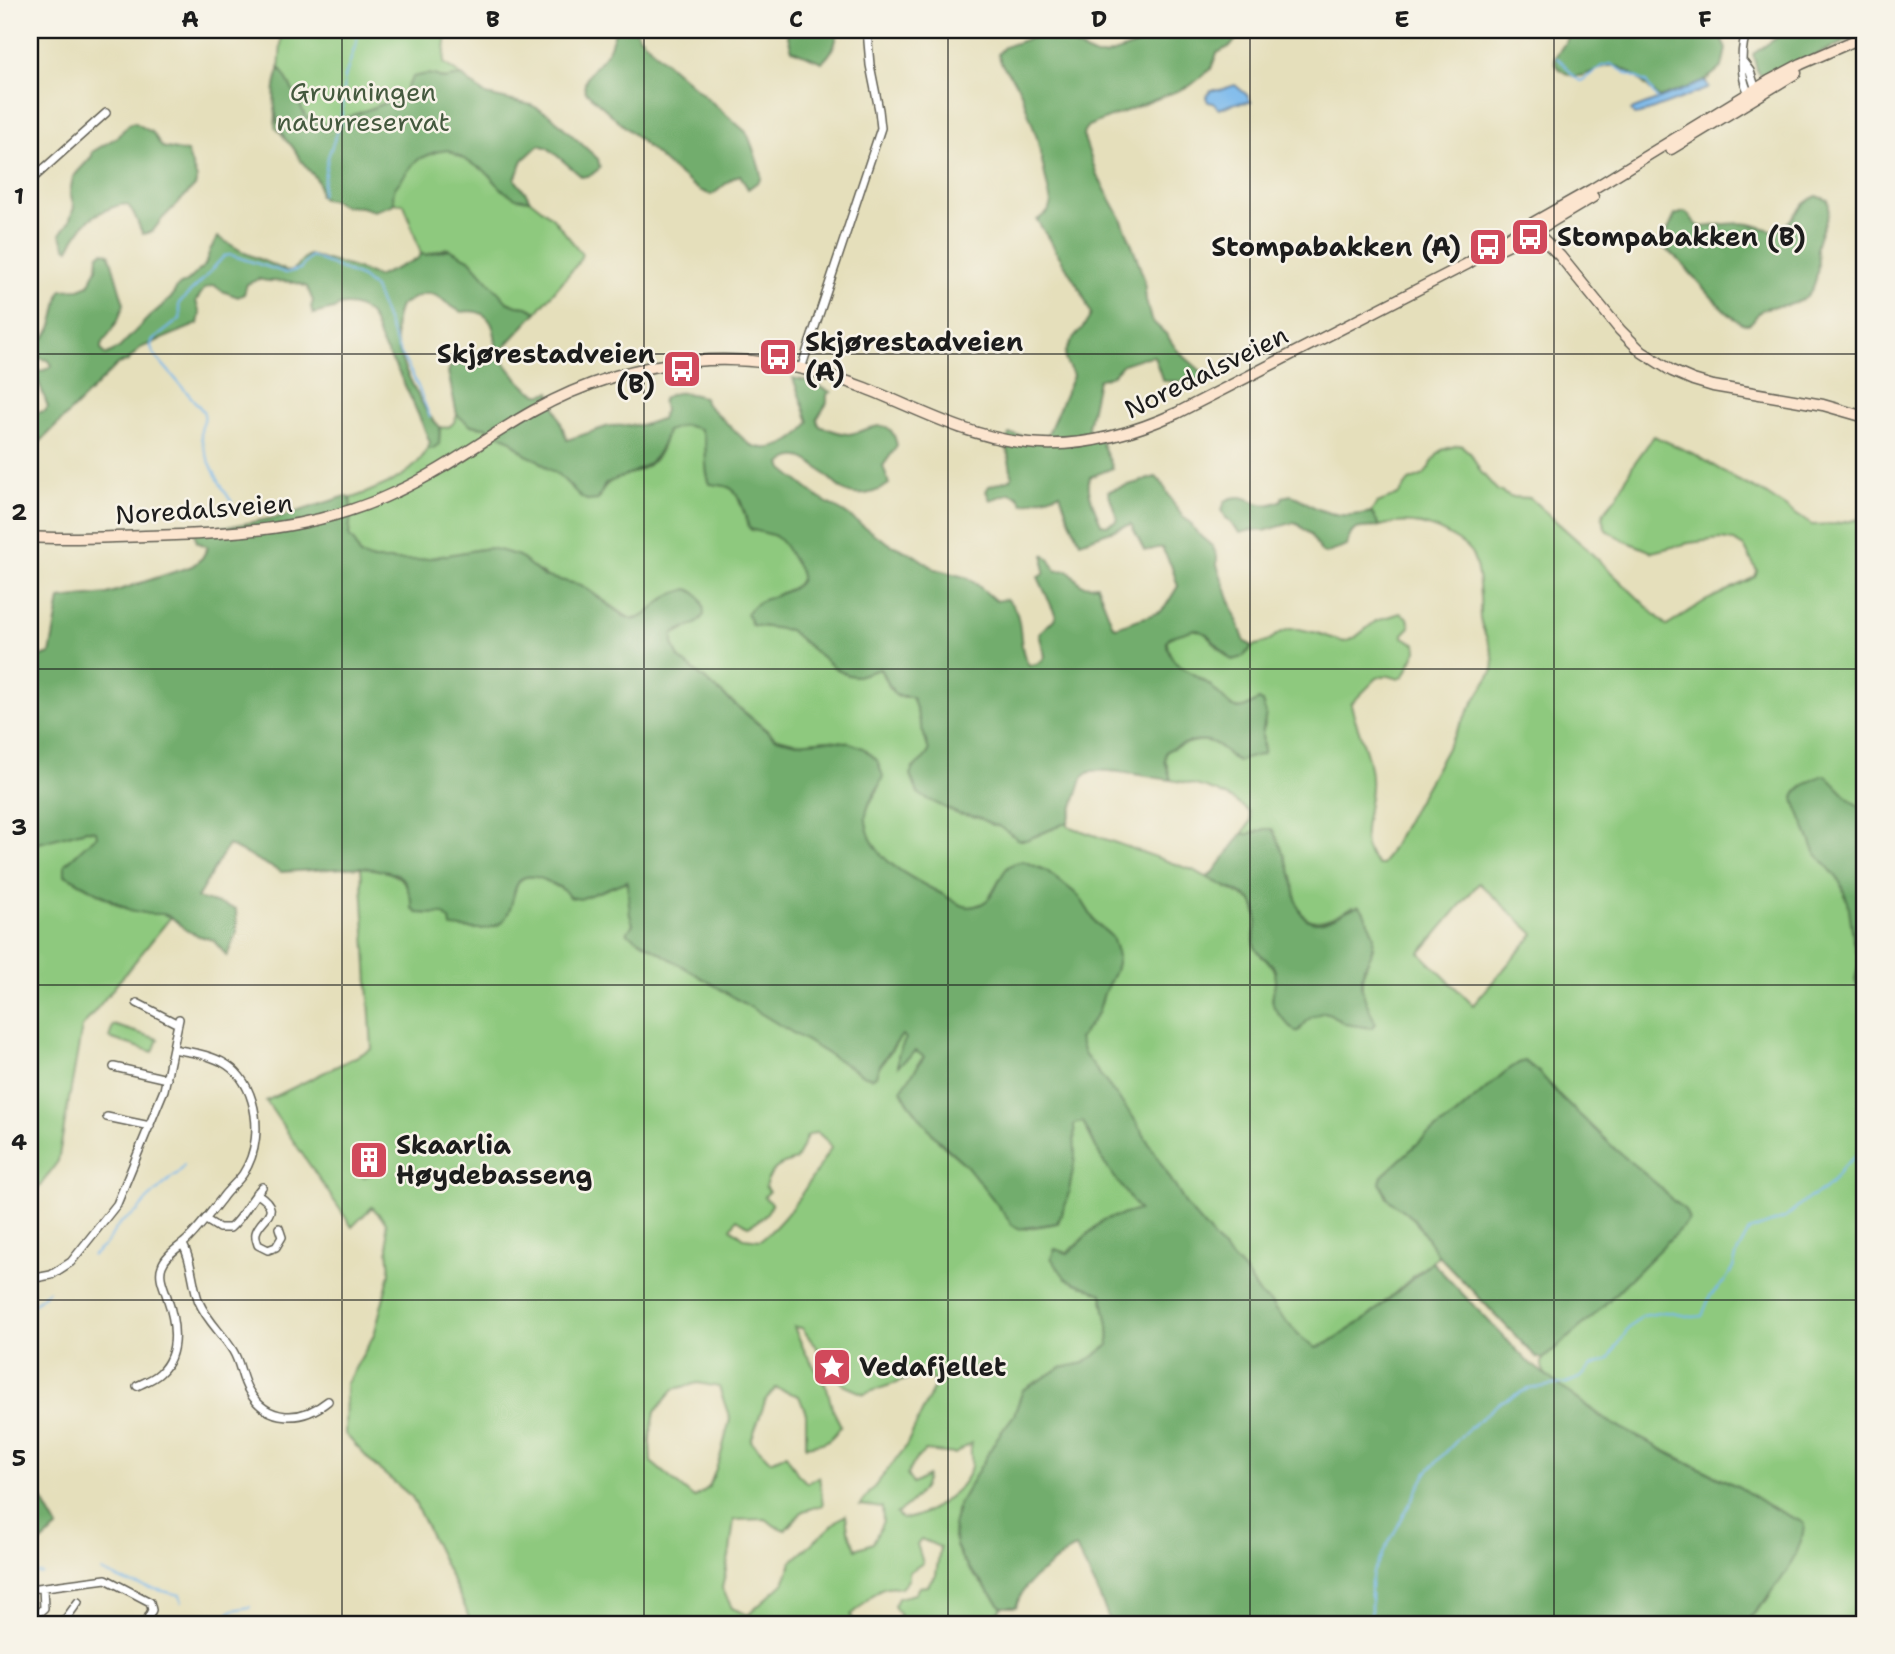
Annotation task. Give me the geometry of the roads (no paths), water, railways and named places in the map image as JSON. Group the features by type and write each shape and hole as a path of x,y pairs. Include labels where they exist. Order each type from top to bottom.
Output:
{"main road":[{"name":"Noredalsveien","path":"30,537 235,533 297,525 344,513 397,492 434,473 542,406 573,390 609,377 654,366 704,360 763,362 802,369 858,385 944,422 1017,442 1066,444 1129,433 1177,413 1467,264 1515,233 1539,226 1754,93 1823,54 1865,36"},
{"path":"1539,226 1560,256 1629,339 1649,357 1672,371 1713,387 1823,405 1865,417"}],"street":[{"path":"802,369 881,128 867,30"},
{"path":"1748,30 1742,47 1743,62 1750,71 1754,93"},
{"path":"30,181 106,113"},
{"path":"30,1279 51,1275 71,1262 117,1204 164,1090 178,1021 137,1003"},
{"path":"137,1386 159,1374 172,1353 174,1321 161,1277 165,1260 206,1220 243,1174 251,1158 256,1130 253,1103 239,1077 226,1063 209,1056 173,1049"},
{"path":"114,1067 167,1079"},
{"path":"107,1117 150,1126"},
{"path":"206,1220 219,1228 230,1228 259,1190 270,1210 256,1232 258,1245 268,1250 276,1247 282,1237 279,1228"},
{"path":"183,1245 201,1306 231,1348 239,1362 246,1386 257,1402 281,1415 300,1416 328,1401"},
{"path":"30,1589 106,1579 150,1602 152,1610 145,1624"},
{"path":"30,1620 44,1608 43,1587"},
{"path":"62,1624 78,1602"}],"water":[{"path":"1703,82 1709,87 1707,89 1640,114 1634,115 1631,110"},
{"path":"1235,85 1251,102 1236,103 1219,109 1208,102 1206,97 1211,90"}],"waterway":[{"path":"321,195 328,157 341,121 345,77 357,40 357,30"},
{"path":"1557,58 1580,81 1602,66 1611,64 1646,82 1657,99"},
{"path":"232,502 218,479 201,438 203,411 153,353 151,347 152,341 180,319 179,303 224,256 231,255 286,273 300,269 311,256 362,278 374,288 430,417"},
{"path":"1371,1624 1373,1572 1427,1472 1464,1433 1500,1402 1528,1389 1567,1383 1581,1377 1592,1366 1609,1359 1628,1329 1642,1316 1665,1312 1702,1316 1710,1296 1733,1268 1737,1253 1749,1231 1785,1218 1809,1198 1824,1190 1857,1155 1865,1140"},
{"path":"92,1256 105,1245 119,1224 138,1211 177,1175 184,1165"},
{"path":"30,1308 48,1291"},
{"path":"101,1571 129,1583 180,1595 182,1602"},
{"path":"31,1572 42,1574"},
{"path":"212,1624 233,1610 250,1607"}],"place":[{"name":"Stompabakken (B)","path":"1530,237"},
{"name":"Stompabakken (A)","path":"1488,247"},
{"name":"Skjørestadveien (A)","path":"778,357"},
{"name":"Skjørestadveien (B)","path":"682,369"},
{"name":"Skaarlia Høydebasseng","path":"369,1160"},
{"name":"Vedafjellet","path":"832,1367"}],"park label":[{"name":"Grunningen naturreservat","path":"363,107"}]}
